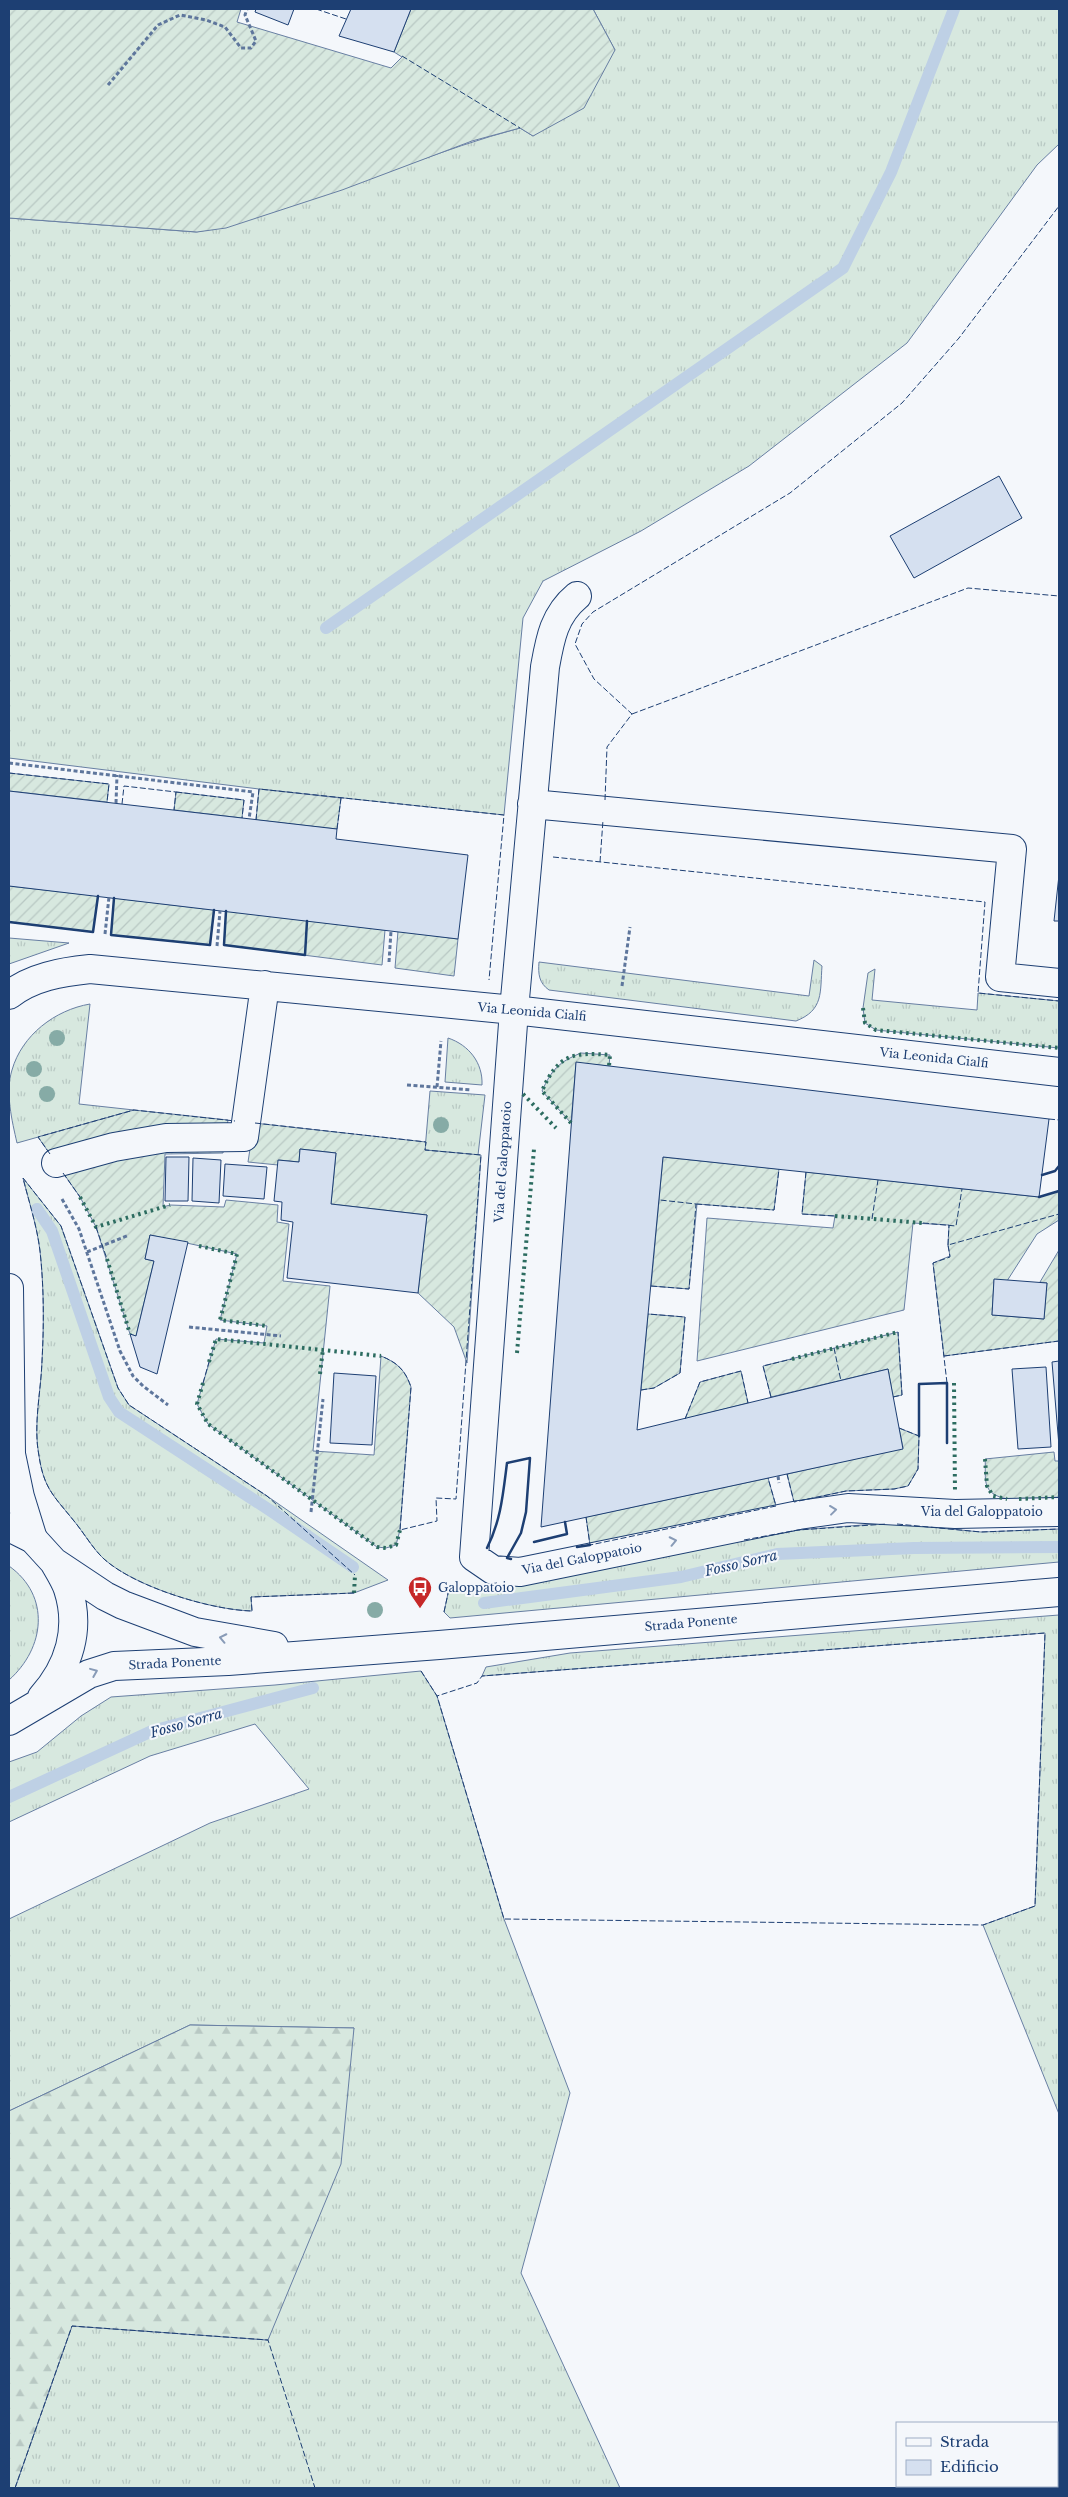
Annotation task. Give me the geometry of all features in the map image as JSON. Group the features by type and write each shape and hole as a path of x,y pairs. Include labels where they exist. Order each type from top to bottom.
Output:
{"street":[{"name":"Via del Galoppatoio","path":"577,596 565,606 555,622 549,644 532,804 514,1010 474,1557 493,1570 520,1572 799,1515 848,1508 955,1514 1059,1512"},
{"path":"532,804 1012,849 1000,977 1059,983"},
{"name":"Via Leonida Cialfi","path":"9,995 41,978 66,971 90,969 514,1010 1059,1072"},
{"path":"56,1163 114,1147 166,1138 244,1137 265,985"},
{"path":"9,1288 11,1325 9,1429 15,1477 33,1539"},
{"name":"Strada Ponente","path":"9,1526 33,1539 54,1562 105,1596 173,1625 231,1640 323,1653"},
{"name":"Strada Ponente","path":"36,1704 57,1680 70,1652 74,1620 68,1589 54,1562"},
{"name":"Strada Ponente","path":"9,1721 88,1674 114,1666 323,1653 1059,1592"}],"path":[{"path":"108,85 158,25 180,14 225,27 241,48 252,48 256,42 245,15 248,9"},
{"path":"9,763 253,792 249,819"},
{"path":"116,803 117,776"},
{"path":"104,942 109,897"},
{"path":"216,954 220,911"},
{"path":"622,984 630,927"},
{"path":"388,964 391,931"},
{"path":"437,1087 441,1038"},
{"path":"407,1085 480,1090"},
{"path":"58,1192 79,1229 120,1351 133,1376 168,1405"},
{"path":"87,1252 129,1235"},
{"path":"189,1327 281,1336"},
{"path":"311,1512 323,1399"}],"green space":[{"path":"9,9 241,9 237,22 391,68 402,57 394,52 411,9 593,9 615,50 584,108 533,136 520,128 472,141 342,190 226,228 197,232 9,218"},
{"path":"593,9 1059,9 1059,144 1037,165 907,343 749,466 641,531 543,581 523,618 504,815 259,789 9,758 9,218 196,232 231,225 265,214 491,136 520,128 533,136 544,128 615,50"},
{"path":"9,773 109,784 107,802 9,791"},
{"path":"259,789 341,798 337,829 256,820"},
{"path":"176,792 244,800 242,818 174,810"},
{"path":"9,886 98,896 93,932 9,922"},
{"path":"114,898 214,910 210,945 111,935"},
{"path":"226,911 385,930 382,965 224,945"},
{"path":"398,931 458,939 454,976 395,968"},
{"path":"9,938 69,943 9,964"},
{"path":"814,960 822,966 819,999 812,1011 796,1021 549,990 541,981 539,970 539,962 809,996"},
{"path":"875,969 872,1000 977,1010 978,993 1059,1001 1059,1048 876,1030 865,1023 863,1008 868,973"},
{"path":"90,1004 79,1104 134,1110 17,1143 10,1106 9,1088 12,1070 17,1057 32,1035 53,1018 77,1007"},
{"path":"448,1038 462,1045 473,1056 480,1069 482,1085 445,1082"},
{"path":"581,1053 610,1055 609,1066 576,1063 571,1123 542,1091 557,1067"},
{"path":"430,1091 485,1095 478,1155 425,1150"},
{"path":"134,1110 228,1120 223,1153 165,1154 163,1207 170,1205 224,1207 226,1200 278,1205 277,1222 289,1224 283,1281 330,1286 313,1451 374,1455 381,1356 396,1364 406,1376 411,1387 400,1530 396,1545 386,1548 377,1547 208,1424 197,1404 216,1339 264,1343 267,1326 220,1320 237,1254 150,1235 145,1259 154,1261 136,1336 130,1334 96,1227 80,1197 38,1137"},
{"path":"254,1123 426,1142 425,1150 481,1155 467,1363 454,1327 418,1293 427,1215 331,1204 336,1153 300,1149 299,1162 279,1160 278,1165 248,1162"},
{"path":"663,1157 779,1169 774,1210 697,1204 689,1289 651,1286"},
{"path":"806,1172 1039,1197 1059,1191 1059,1220 1037,1234 1007,1281 994,1280 992,1315 1044,1319 1047,1283 1040,1282 1059,1250 1059,1341 944,1356 933,1263 950,1256 948,1245 949,1225 913,1223 904,1310 697,1361 707,1218 833,1228 835,1216 802,1214"},
{"path":"23,1178 61,1226 118,1388 129,1405 267,1496 388,1580 354,1593 251,1597 252,1611 235,1610 174,1595 134,1579 100,1555 55,1498 47,1484 41,1467 37,1444 37,1420 43,1347 42,1278 37,1232"},
{"path":"648,1314 685,1317 680,1373 654,1388 641,1390"},
{"path":"898,1332 902,1395 893,1397 888,1369 771,1397 763,1366"},
{"path":"741,1371 748,1403 685,1419 700,1382"},
{"path":"899,1428 919,1436 918,1469 908,1486 894,1489 846,1491 794,1502 787,1474 903,1448"},
{"path":"1054,1452 1055,1461 1059,1461 1059,1497 1009,1499 992,1493 987,1486 985,1459"},
{"path":"768,1478 776,1506 590,1545 586,1517"},
{"path":"888,1523 981,1532 1059,1529 1059,1562 450,1618 444,1612 449,1589 546,1578 798,1530"},
{"path":"9,1566 23,1578 32,1592 37,1607 38,1622 36,1638 30,1653 9,1680"},
{"path":"1059,1615 1059,2114 983,1925 1035,1906 1045,1633 482,1676 486,1667 570,1653"},
{"path":"421,1671 437,1696 504,1919 570,2093 521,2273 620,2488 15,2488 72,2326 268,2340 354,2028 190,2025 9,2111 9,1919 210,1823 309,1789 255,1724 150,1756 9,1822 9,1762 37,1752 81,1716 111,1697 275,1685"},
{"path":"190,2025 354,2028 341,2164 268,2340 72,2326 15,2488 9,2488 9,2111"}],"building":[{"path":"256,9 294,9 288,25 255,12"},
{"path":"351,9 411,9 394,52 339,36"},
{"path":"999,476 1022,518 914,578 890,536"},
{"path":"9,791 337,829 336,839 468,855 458,939 9,886"},
{"path":"1059,875 1059,921 1054,921"},
{"path":"576,1062 1049,1119 1039,1197 663,1157 637,1430 888,1369 903,1449 541,1527"},
{"path":"300,1149 336,1153 331,1204 427,1215 418,1293 287,1278 293,1222 281,1220 282,1202 274,1201 278,1160 299,1162"},
{"path":"166,1157 189,1157 188,1201 165,1201"},
{"path":"193,1158 221,1160 219,1203 192,1201"},
{"path":"225,1164 267,1167 264,1199 223,1196"},
{"path":"150,1235 188,1242 157,1374 140,1367 130,1334 136,1336 154,1261 145,1259"},
{"path":"994,1279 1047,1283 1044,1319 992,1315"},
{"path":"1059,1361 1059,1446 1052,1362"},
{"path":"1046,1367 1051,1447 1018,1449 1012,1369"},
{"path":"334,1373 376,1376 372,1445 330,1443"}],"waterway":[{"path":"326,628 843,268 891,172 954,9"},
{"path":"37,1209 52,1231 109,1397 119,1412 353,1567"},
{"name":"Fosso Sorra","path":"484,1603 681,1577 777,1554 914,1548 1059,1547"},
{"name":"Fosso Sorra","path":"9,1797 152,1731 313,1688"}],"hedge":[{"path":"863,1008 865,1023 876,1030 1059,1048"},
{"path":"571,1123 542,1091 554,1069 568,1058 586,1054 610,1055 609,1066"},
{"path":"523,1094 556,1128"},
{"path":"517,1353 534,1149"},
{"path":"80,1197 96,1227 170,1205"},
{"path":"835,1216 923,1223"},
{"path":"199,1246 237,1254 220,1320 267,1326"},
{"path":"107,1259 130,1334"},
{"path":"792,1359 898,1332"},
{"path":"209,1362 216,1339 381,1356"},
{"path":"320,1374 323,1349"},
{"path":"203,1383 197,1404 208,1424 377,1547 386,1548 396,1545 400,1530"},
{"path":"954,1383 955,1493"},
{"path":"985,1459 987,1486 993,1496 1007,1499"},
{"path":"1019,1499 1059,1497"},
{"path":"354,1593 355,1575"}],"fence":[{"path":"316,9 346,19"},
{"path":"402,56 520,128"},
{"path":"605,800 607,747 632,714 594,679 575,644 582,624 593,612 790,493 902,403 959,338 1059,206"},
{"path":"632,714 968,588 1059,596"},
{"path":"9,773 109,784 107,802"},
{"path":"122,804 124,786 176,792 174,810"},
{"path":"256,820 259,789 504,815 489,980"},
{"path":"176,792 244,800 242,818"},
{"path":"337,829 341,798"},
{"path":"600,862 603,820"},
{"path":"553,857 985,902 978,993 1059,1001"},
{"path":"50,1154 38,1137 134,1110 235,1121"},
{"path":"1049,1119 1059,1120"},
{"path":"255,1123 426,1142 425,1150 481,1155 456,1499 436,1498 437,1521 400,1530 411,1387 400,1368 392,1361 381,1356"},
{"path":"696,1204 774,1210 779,1169"},
{"path":"806,1172 802,1214 835,1216"},
{"path":"63,1173 80,1197"},
{"path":"354,1593 251,1597 252,1611 235,1610 174,1595 134,1579 104,1559 96,1551 55,1498 47,1484 41,1467 37,1444 37,1420 43,1347 42,1278 37,1232 23,1178 61,1226 118,1388 129,1405 267,1496 355,1575"},
{"path":"872,1219 878,1180"},
{"path":"923,1223 956,1226 962,1189"},
{"path":"651,1286 689,1289 696,1204 660,1200"},
{"path":"947,1383 933,1263 950,1257 948,1245 1059,1214"},
{"path":"948,1245 949,1225"},
{"path":"96,1227 107,1259"},
{"path":"641,1390 654,1388 680,1373 685,1317 648,1314"},
{"path":"893,1397 902,1395 898,1332"},
{"path":"944,1356 1059,1341"},
{"path":"834,1348 841,1381"},
{"path":"771,1397 763,1366 792,1359"},
{"path":"203,1383 209,1362"},
{"path":"685,1419 700,1382 741,1371 748,1403"},
{"path":"787,1474 794,1502 846,1491 894,1489 908,1486 918,1469 919,1436 899,1428"},
{"path":"586,1517 590,1545 776,1506 768,1478"},
{"path":"744,1540 798,1530 887,1524"},
{"path":"897,1524 981,1532 1059,1529"},
{"path":"444,1612 449,1589 497,1583"},
{"path":"421,1671 437,1696 504,1919 983,1925 1035,1906 1045,1633 482,1676 477,1683 437,1696"},
{"path":"15,2488 72,2326 268,2340 315,2488"}],"wall":[{"path":"9,922 93,932 98,896"},
{"path":"114,898 111,935 210,945 214,910"},
{"path":"226,911 224,945 305,955 307,921"},
{"path":"1042,1175 1055,1171 1059,1166"},
{"path":"1039,1197 1059,1191"},
{"path":"919,1436 919,1384 947,1383 947,1443"},
{"path":"487,1548 492,1538 503,1496 507,1463 530,1458 526,1512 521,1533 507,1558 511,1559"},
{"path":"534,1542 567,1534 565,1522"},
{"path":"577,1547 590,1545"}],"place":[{"name":"Galoppatoio","path":"420,1609"}]}
